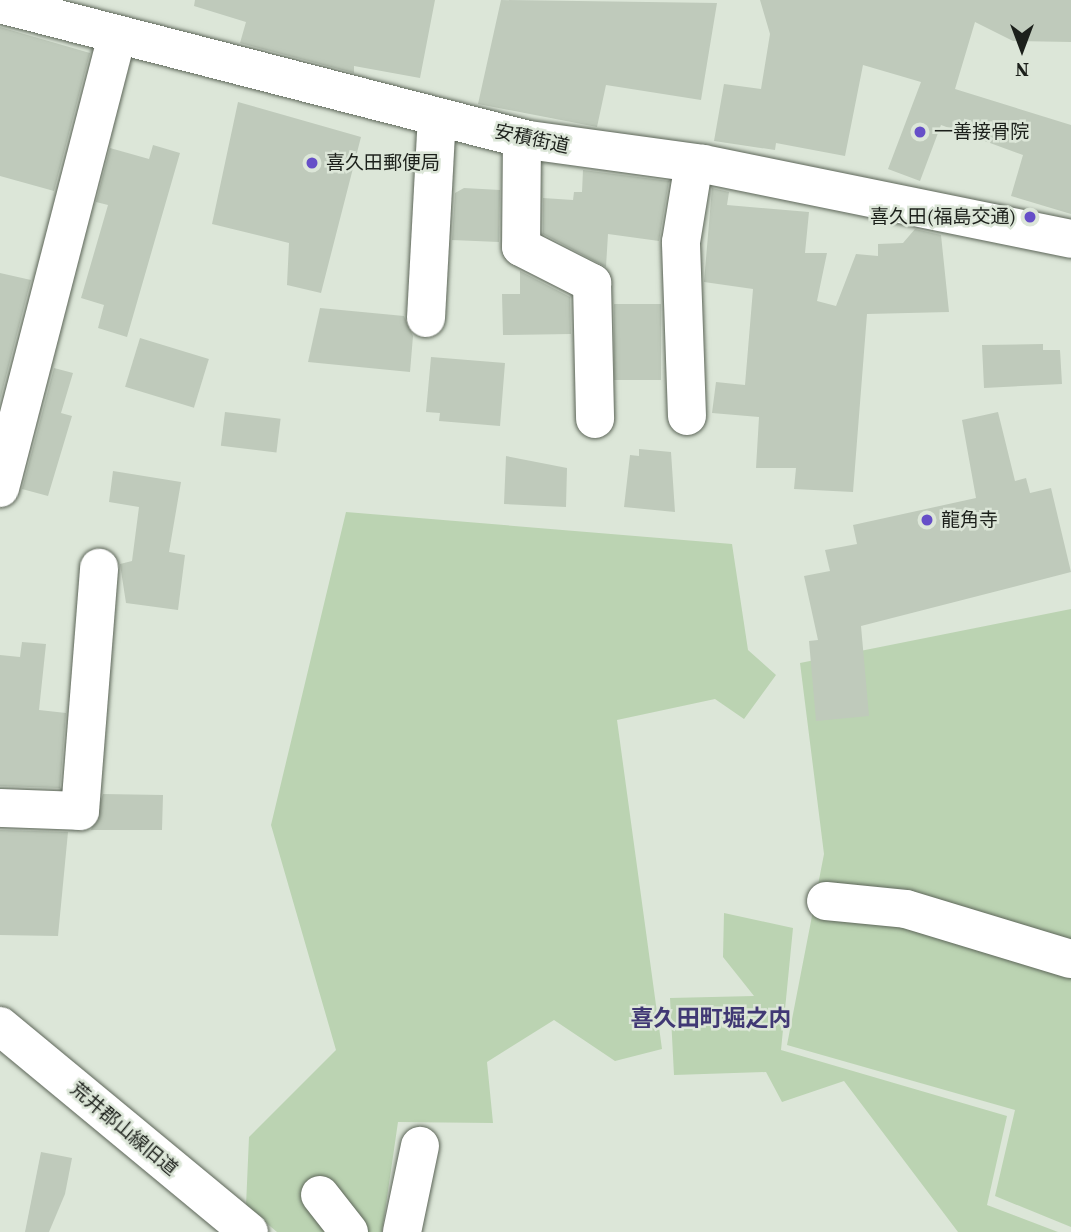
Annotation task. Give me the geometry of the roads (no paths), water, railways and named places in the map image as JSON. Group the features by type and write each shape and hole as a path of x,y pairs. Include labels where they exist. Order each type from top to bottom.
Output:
{"street":[{"name":"安積街道","path":"0,4 116,38 522,139 694,163 1071,239"},
{"path":"0,488 116,38"},
{"path":"426,318 437,117"},
{"path":"522,139 521,247 592,283 595,419"},
{"path":"687,416 681,242 694,163"},
{"path":"0,808 80,811 99,568"},
{"path":"827,901 906,909 1071,958"},
{"name":"荒井郡山線旧道","path":"0,1026 249,1232"},
{"path":"402,1232 420,1146"},
{"path":"320,1195 349,1232"}],"place":[{"name":"一善接骨院","path":"920,132"},
{"name":"喜久田郵便局","path":"312,163"},
{"name":"喜久田(福島交通)","path":"1030,217"},
{"name":"龍角寺","path":"927,520"}],"district":[{"name":"喜久田町堀之内","path":"711,1018"}]}
